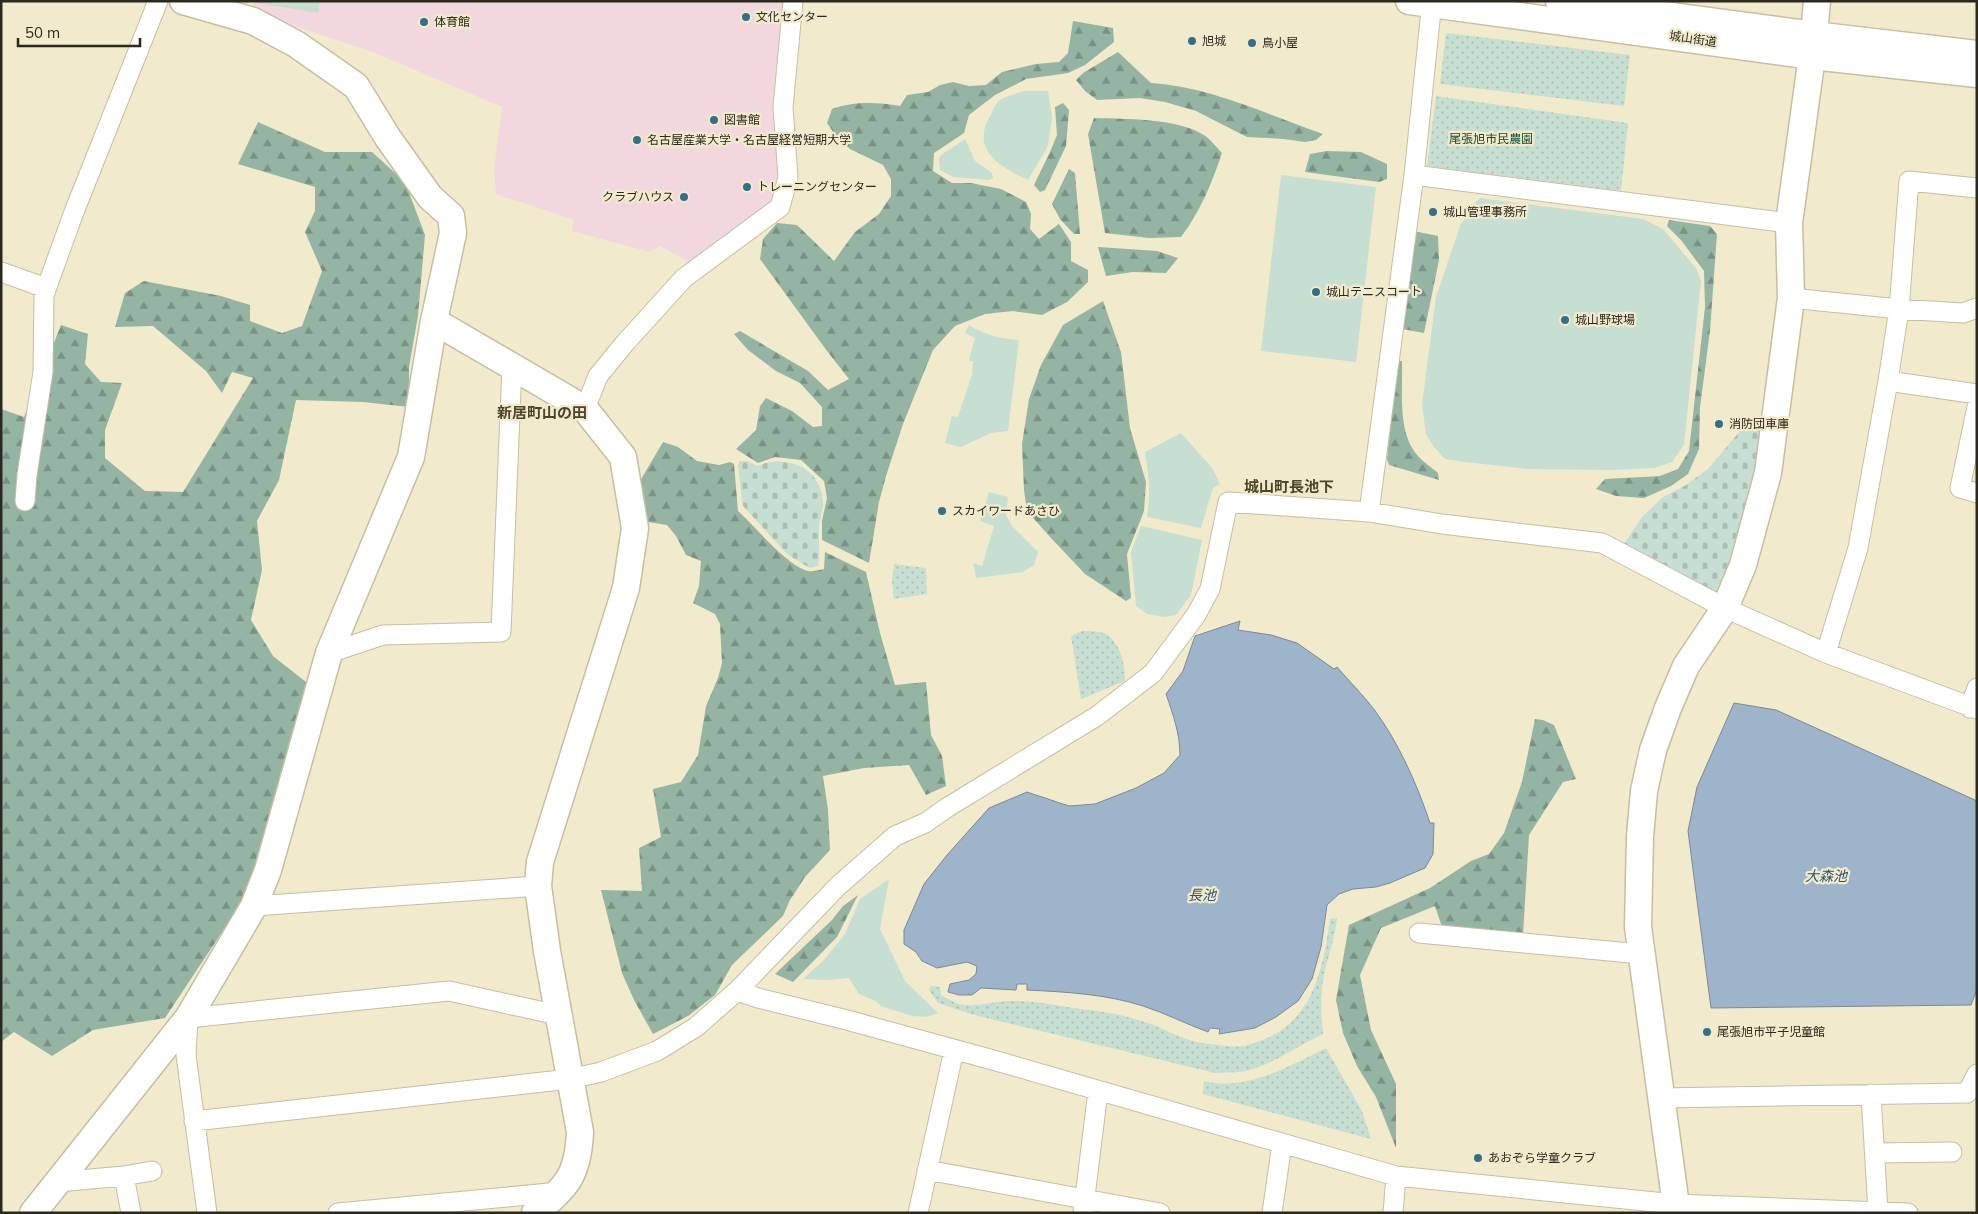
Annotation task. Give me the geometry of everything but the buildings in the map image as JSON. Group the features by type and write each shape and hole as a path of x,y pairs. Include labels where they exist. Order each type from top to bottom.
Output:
{"street":[{"path":"25,502 27,476 43,372 44,295 74,212 158,1"},
{"path":"33,1213 188,1018 254,906 270,862 328,653 411,457 434,321 453,233 452,216 430,197 388,138 356,86 296,44 253,20 183,1"},
{"path":"585,409 598,376 684,278 780,207 788,178 783,107 793,1"},
{"name":"城山街道","path":"1558,1 1977,74"},
{"path":"1676,1208 1638,927 1640,837 1644,791 1653,750 1686,666 1725,608 1743,565 1768,473 1792,298 1789,223 1813,45 1816,1"},
{"path":"1369,512 1414,175 1424,2"},
{"name":"城山街道","path":"1424,2 1813,45 1977,54"},
{"path":"1414,175 1789,223"},
{"path":"1826,653 1858,548 1888,381 1899,309 1910,181 1977,188"},
{"path":"1,272 46,288"},
{"path":"1792,298 1899,309 1963,313 1977,308"},
{"path":"434,321 585,409 623,457 635,528 626,588 540,862 538,886 558,1015 580,1132 579,1152 573,1173 560,1192 535,1213"},
{"path":"328,653 383,635 501,632 512,366"},
{"path":"1888,381 1977,394"},
{"path":"1977,407 1960,488 1977,493"},
{"path":"194,1121 570,1079 601,1072 657,1051 696,1027 737,991 838,886 895,836 925,823 1097,716 1153,673 1196,615 1210,589 1228,502 1369,512 1442,524 1602,543 1725,608 1826,653 1973,709 1977,688"},
{"path":"254,906 538,886"},
{"path":"1419,933 1641,954"},
{"path":"737,991 954,1050 1396,1176 1638,1206 1908,1213"},
{"path":"188,1018 449,992 558,1015"},
{"path":"188,1018 186,1055 207,1213"},
{"path":"918,1213 954,1050"},
{"path":"1660,1098 1967,1093 1977,1074"},
{"path":"1084,1206 1098,1091"},
{"path":"1871,1094 1878,1212"},
{"path":"1272,1213 1282,1144"},
{"path":"1875,1153 1952,1152"},
{"path":"927,1170 1084,1206 1160,1213"},
{"path":"63,1175 68,1181 124,1176 152,1171"},
{"path":"124,1176 131,1213"},
{"path":"1393,1213 1396,1176"},
{"path":"338,1213 560,1192"}],"shaded area":[{"name":"名古屋産業大学・名古屋経営短期大学","path":"254,1 787,1 774,124 777,155 784,183 777,198 691,263 660,246 650,252 572,231 574,220 496,194 494,168 502,107 370,51 252,12"}],"green space":[{"path":"257,1 320,1 318,13 257,3"},
{"path":"1073,21 1113,28 1114,42 1085,65 1068,73 1026,79 995,95 969,115 964,133 934,153 933,171 952,183 971,183 1001,189 1026,202 1031,214 1030,229 1039,239 1059,224 1071,242 1071,261 1088,270 1088,282 1067,302 1042,315 1013,311 985,314 955,326 933,350 903,424 886,476 879,502 869,563 822,540 822,521 827,498 824,481 801,460 775,457 758,463 736,449 756,430 760,406 766,398 792,411 813,427 822,426 822,407 800,383 776,371 748,350 734,334 740,331 808,371 828,390 849,379 760,259 763,239 777,223 797,225 834,261 855,232 879,214 891,196 891,179 883,165 850,149 838,139 827,123 832,109 840,106 866,103 900,106 907,95 928,92 940,85 953,82 969,86 986,85 1002,72 1036,64 1059,62 1068,53"},
{"name":"尾張旭市民農園","path":"1446,33 1630,55 1624,106 1440,84"},
{"path":"1118,52 1151,83 1195,90 1238,102 1323,134 1316,140 1305,142 1247,137 1196,111 1165,102 1140,98 1097,100 1085,91 1076,80 1083,73"},
{"path":"1024,91 1048,91 1052,118 1048,146 1028,180 999,164 987,149 984,140 984,130 998,102"},
{"name":"尾張旭市民農園","path":"1436,96 1628,123 1621,191 1427,166"},
{"path":"1063,103 1069,110 1066,146 1045,190 1040,192 1034,185 1057,135 1055,107"},
{"path":"1094,118 1150,120 1179,125 1205,136 1222,153 1205,197 1181,237 1149,238 1105,233 1088,134"},
{"path":"258,122 325,152 372,152 405,182 425,235 418,316 409,367 409,407 363,402 296,400 279,480 257,521 262,570 251,620 273,656 306,682 268,834 238,908 165,1018 93,1030 52,1056 14,1032 1,1042 1,409 24,417 61,325 88,334 85,364 101,382 122,383 105,430 105,458 145,491 183,492 253,378 232,372 222,393 206,371 153,326 115,327 125,293 144,281 221,296 250,305 250,321 282,333 302,326 322,271 305,232 315,211 315,187 238,164"},
{"path":"965,139 975,161 992,173 993,178 989,180 953,177 940,170 939,159 941,155"},
{"path":"1327,151 1361,152 1387,164 1387,179 1379,182 1305,172 1310,154"},
{"path":"1069,169 1075,173 1080,234 1074,234 1060,219 1052,204"},
{"name":"城山テニスコート","path":"1281,175 1376,187 1356,362 1261,351"},
{"name":"城山野球場","path":"1480,198 1643,219 1663,229 1696,268 1701,281 1684,445 1672,462 1655,468 1609,470 1528,469 1445,459 1434,447 1426,434 1422,405 1436,297 1460,226 1472,206"},
{"path":"1669,220 1710,226 1717,234 1710,331 1700,407 1699,449 1688,474 1671,486 1644,498 1616,496 1596,489 1605,479 1660,476 1678,469 1689,451 1705,307 1704,271 1681,240 1667,226"},
{"path":"1414,231 1438,236 1439,260 1424,333 1402,329"},
{"path":"1098,247 1157,251 1178,258 1166,273 1133,272 1106,276"},
{"path":"1103,301 1121,352 1130,428 1146,482 1144,511 1127,554 1131,598 1126,601 1085,574 1051,538 1027,511 1024,490 1022,444 1029,399 1041,365 1063,325"},
{"path":"969,325 993,336 1019,340 1008,431 991,433 961,447 945,443 952,416 958,417 972,375 973,361 969,361 975,338 965,333"},
{"path":"1397,361 1402,361 1402,410 1406,434 1417,455 1438,473 1439,480 1389,465 1387,459"},
{"path":"1765,422 1763,457 1721,595 1622,547 1642,517 1663,497 1686,485 1708,469 1741,430"},
{"path":"1181,433 1213,469 1220,484 1213,488 1201,528 1147,517 1149,484 1145,452"},
{"path":"663,442 678,447 697,461 719,465 730,462 734,464 738,511 781,554 799,567 810,571 824,569 825,552 866,572 880,633 895,685 926,682 931,735 942,756 946,786 926,795 909,765 864,768 823,776 828,810 830,850 805,877 790,900 783,916 732,965 715,995 688,1016 653,1034 634,1000 622,973 601,890 642,891 639,848 661,837 653,789 681,782 698,755 706,706 722,663 720,624 715,614 693,603 699,586 701,561 686,555 676,536 667,525 648,522 640,502 637,486"},
{"path":"739,461 748,461 757,466 770,462 791,463 806,470 813,476 818,483 823,501 819,527 818,566 810,568 788,555 743,506"},
{"path":"989,492 1008,497 1006,515 1012,526 1038,552 1034,565 1023,572 976,578 973,563 982,566 994,526 980,521"},
{"path":"1141,526 1202,540 1191,595 1176,615 1165,617 1147,614 1136,606 1131,552"},
{"path":"894,564 926,568 927,594 894,599 892,582"},
{"path":"1082,631 1101,632 1111,638 1121,655 1125,681 1081,699 1071,636"},
{"path":"1535,719 1554,725 1576,779 1563,782 1529,835 1523,935 1442,927 1435,906 1381,928 1360,975 1371,1030 1396,1084 1396,1148 1376,1097 1357,1066 1343,1033 1336,1000 1349,925 1430,888 1471,861 1489,854 1504,833 1522,782"},
{"path":"889,879 880,929 905,981 938,1013 927,1017 912,1016 881,1006 876,1001 859,994 849,978 827,980 803,979 824,960 845,934 860,899"},
{"path":"858,895 837,937 793,982 775,974 832,920 843,906"},
{"path":"1337,918 1323,982 1321,1004 1323,1034 1276,1059 1246,1071 1215,1073 974,1015 938,1003 929,990 931,986 940,987 941,995 958,1004 965,1005 1029,1001 1130,1017 1180,1037 1202,1043 1243,1046 1266,1039 1284,1028 1298,1015 1309,999 1317,981 1327,941 1330,919"},
{"path":"1326,1048 1362,1111 1371,1139 1203,1094 1204,1081 1236,1083 1252,1080 1282,1069"}],"water":[{"name":"長池","path":"1240,621 1238,630 1271,635 1297,643 1334,669 1337,667 1373,708 1399,749 1413,778 1430,823 1434,823 1433,854 1425,868 1390,883 1376,887 1353,889 1339,894 1327,905 1321,947 1312,979 1298,1001 1276,1017 1255,1028 1219,1034 1220,1029 1210,1028 1208,1032 1129,1002 1086,994 1027,990 1027,984 1017,984 1016,990 981,988 972,995 959,995 948,992 950,984 969,980 976,974 977,966 967,962 937,968 922,961 916,952 904,944 904,930 924,884 989,808 1027,792 1069,806 1095,804 1136,788 1164,773 1180,755 1174,717 1166,694 1183,671 1195,636"},
{"name":"大森池","path":"1734,703 1776,710 1975,800 1977,803 1977,989 1971,1005 1711,1008 1688,831 1697,787"}],"place":[{"name":"文化センター","path":"746,17"},
{"name":"体育館","path":"424,22"},
{"name":"旭城","path":"1192,41"},
{"name":"鳥小屋","path":"1252,43"},
{"name":"図書館","path":"714,120"},
{"name":"名古屋産業大学・名古屋経営短期大学","path":"637,140"},
{"name":"トレーニングセンター","path":"747,187"},
{"name":"クラブハウス","path":"684,197"},
{"name":"城山管理事務所","path":"1433,212"},
{"name":"城山テニスコート","path":"1316,292"},
{"name":"城山野球場","path":"1565,320"},
{"name":"消防団車庫","path":"1719,424"},
{"name":"スカイワードあさひ","path":"942,511"},
{"name":"尾張旭市平子児童館","path":"1707,1032"},
{"name":"あおぞら学童クラブ","path":"1478,1158"}],"district":[{"name":"新居町山の田","path":"542,413"},
{"name":"城山町長池下","path":"1289,487"}]}
